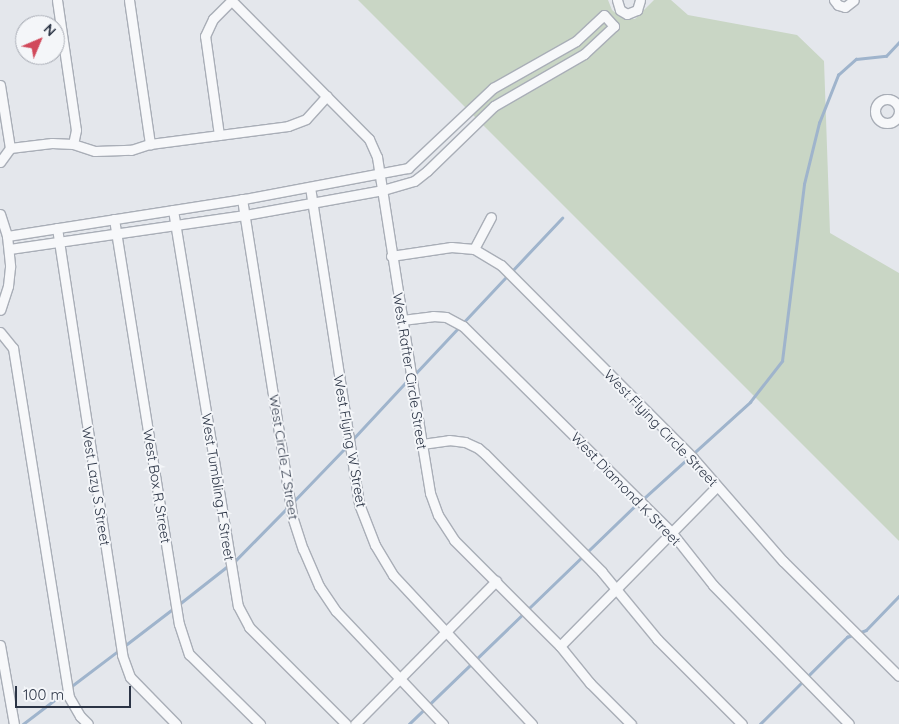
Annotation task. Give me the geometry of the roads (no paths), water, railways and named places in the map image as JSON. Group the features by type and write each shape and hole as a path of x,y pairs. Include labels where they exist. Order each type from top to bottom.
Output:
{"street":[{"path":"57,0 76,130 74,144"},
{"path":"128,0 150,144"},
{"path":"219,135 205,36 214,19 232,0"},
{"name":"West Rafter Circle Street","path":"232,0 370,139 377,157 383,190 391,256 430,493 438,515 454,540 560,646 590,683 631,724"},
{"path":"617,0 620,10 631,14 637,10 640,0"},
{"path":"834,0 838,5 845,6 854,0"},
{"path":"7,236 242,199 408,168 493,88 576,41 604,16 614,26 584,54 494,106 414,181 383,190 245,215 9,249"},
{"path":"546,59 553,72"},
{"path":"513,77 520,90"},
{"path":"0,84 10,148 0,162"},
{"path":"10,148 52,143 74,144 95,151 131,150 150,144 288,126 306,119 327,96"},
{"path":"455,123 466,134"},
{"name":"West Flying W Street","path":"310,187 359,504 375,545 393,575 532,724"},
{"name":"West Circle Z Street","path":"242,199 294,524 319,586 336,612 443,724"},
{"name":"West Tumbling F Street","path":"173,210 238,606 249,627 346,724"},
{"path":"0,214 9,249 8,285 0,310"},
{"path":"474,249 491,217"},
{"name":"West Box R Street","path":"114,219 118,232 178,624 189,654 260,724"},
{"name":"West Lazy S Street","path":"57,228 122,655 130,677 176,724"},
{"name":"West Flying Circle Street","path":"391,256 451,246 474,249 501,265 693,458 783,561 899,676"},
{"name":"West Diamond K Street","path":"402,320 439,316 464,326 672,533 713,585 849,724"},
{"path":"0,332 13,348 69,697 80,716 88,724"},
{"path":"422,444 449,440 478,448 602,572 657,639 742,724"},
{"path":"560,646 717,486"},
{"path":"355,724 496,581"},
{"path":"0,645 14,724"}],"waterway":[{"path":"642,500 750,402 782,361 804,184 819,123 838,75 856,59 886,56 899,42"},
{"path":"512,271 562,218"},
{"path":"414,375 508,275"},
{"path":"352,440 408,380"},
{"path":"292,503 347,446"},
{"path":"409,724 638,503"},
{"path":"234,562 288,507"},
{"path":"178,605 229,565"},
{"path":"807,677 847,637 866,630 899,596"},
{"path":"123,647 174,608"},
{"path":"69,688 118,651"},
{"path":"760,724 803,681"},
{"path":"23,724 65,692"}]}
